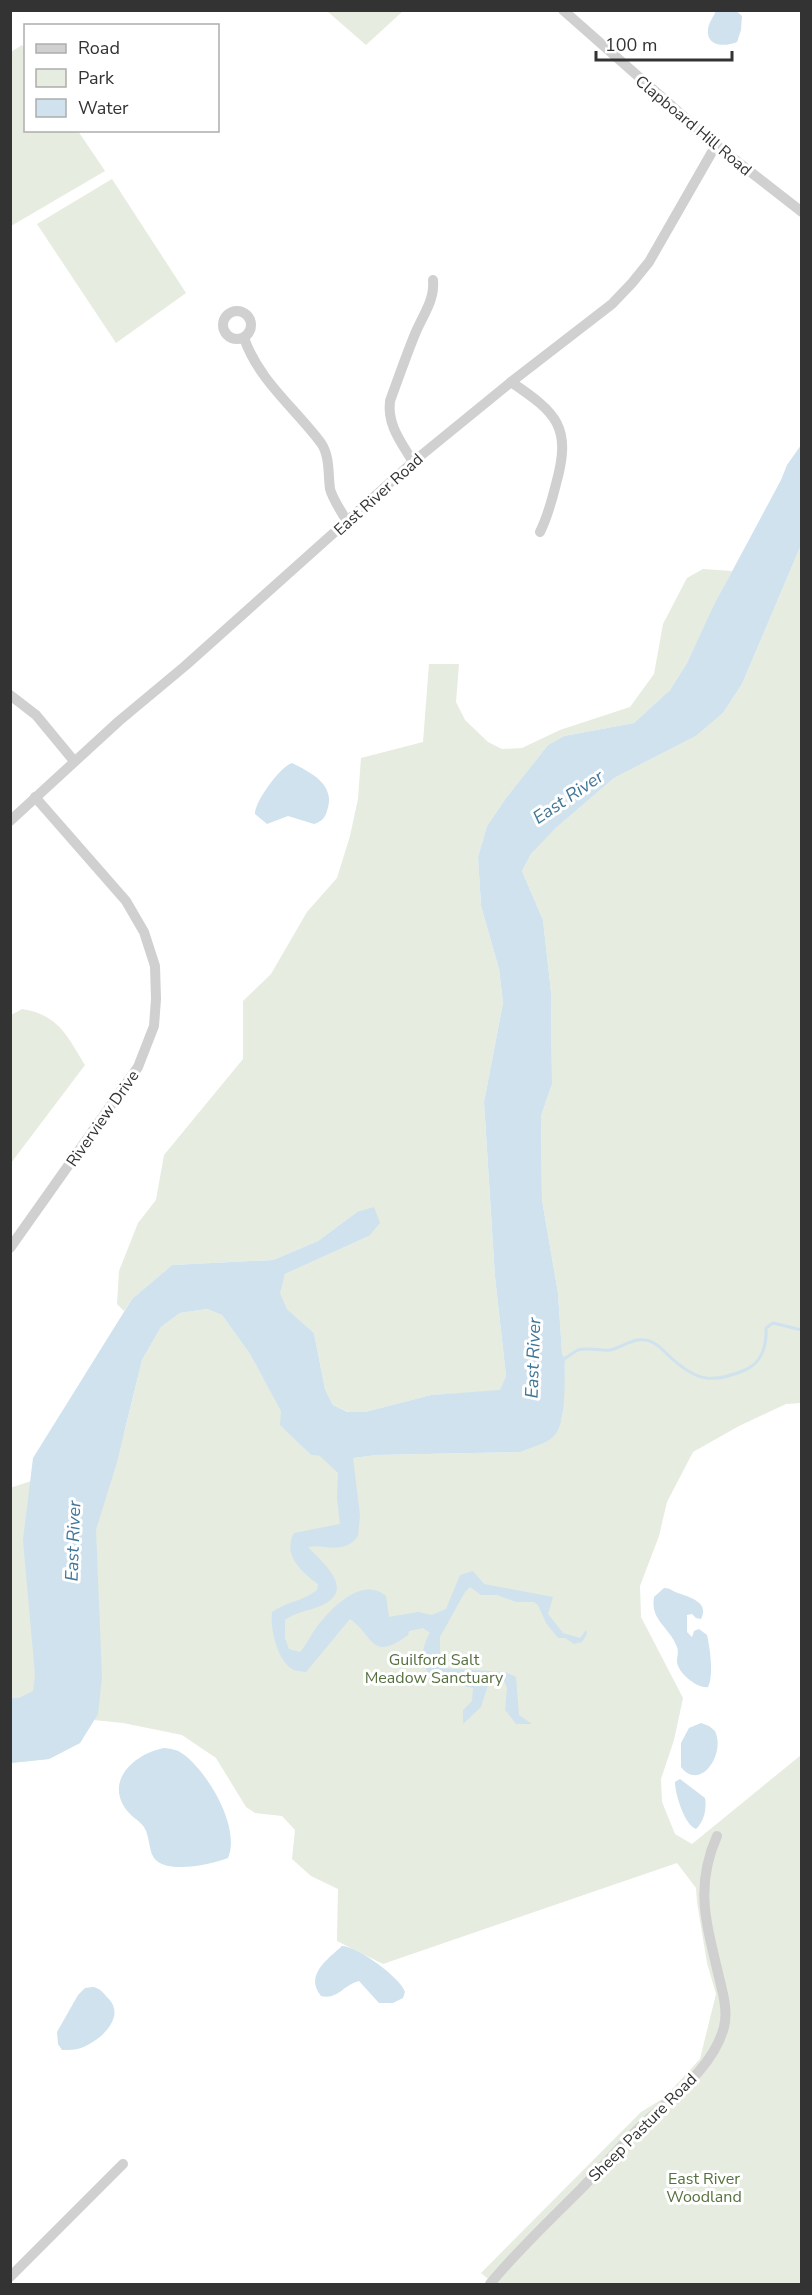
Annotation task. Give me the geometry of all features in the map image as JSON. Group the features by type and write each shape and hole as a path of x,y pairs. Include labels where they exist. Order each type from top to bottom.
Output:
{"street":[{"name":"Clapboard Hill Road","path":"563,10 716,145 801,212"},
{"name":"East River Road","path":"10,821 123,716 185,666 413,462 612,304 649,262 716,145"},
{"path":"413,462 393,428 388,414 390,401 412,340 430,305 434,288 433,280"},
{"path":"244,338 275,392 322,445 327,456 331,491 347,522"},
{"path":"511,382 541,402 554,418 564,442 563,460 547,518 540,532"},
{"path":"10,695 36,715 74,761"},
{"name":"Riverview Drive","path":"10,1248 138,1067 154,1026 156,999 155,966 144,932 126,901 35,797"},
{"name":"Sheep Pasture Road","path":"490,2284 640,2127 680,2091 715,2048 724,2026 725,2003 705,1918 703,1895 709,1857 717,1836"},
{"path":"10,2277 123,2164"}],"green space":[{"path":"327,11 403,11 366,45"},
{"path":"22,45 24,48 24,132 79,132 105,171 11,226 11,52"},
{"path":"112,179 186,293 116,343 37,224"},
{"name":"Guilford Salt Meadow Sanctuary","path":"801,545 801,1403 786,1404 739,1426 693,1452 667,1502 659,1536 640,1586 641,1617 683,1698 674,1740 661,1779 662,1802 675,1834 692,1844 801,1755 801,2284 494,2284 481,2273 641,2112 664,2098 700,2059 716,1994 707,1963 696,1888 677,1863 383,1964 337,1941 338,1889 311,1876 292,1859 295,1830 282,1816 255,1813 246,1807 216,1758 182,1735 123,1723 94,1720 80,1743 49,1759 11,1763 10,1488 40,1478 124,1434 142,1360 161,1327 180,1313 207,1309 222,1315 250,1354 282,1411 281,1425 311,1455 352,1458 377,1455 521,1452 541,1444 562,1418 565,1359 562,1353 558,1293 542,1200 541,1116 552,1084 551,992 543,920 522,871 531,854 557,827 614,778 696,736 723,713 742,684"},
{"path":"703,569 732,571 687,663 670,690 634,723 564,736 548,745 487,826 478,857 481,906 499,969 503,1003 484,1102 495,1277 506,1376 500,1391 431,1395 365,1412 349,1412 333,1405 325,1389 314,1333 287,1309 279,1293 285,1274 369,1236 357,1212 318,1241 273,1260 172,1265 132,1299 124,1311 117,1304 119,1271 138,1223 156,1200 164,1155 243,1059 243,1001 271,974 307,912 337,878 358,799 361,758 423,742 429,664 459,664 456,702 465,720 488,742 502,749 522,748 560,730 630,707 654,674 663,624 687,578"},
{"path":"22,1009 45,1016 61,1028 85,1065 11,1163 11,1015"}],"water":[{"path":"716,11 736,11 742,16 737,42 722,45 710,39 708,29"},
{"name":"East River","path":"801,445 801,545 742,684 723,713 696,736 614,778 557,827 531,854 522,871 543,920 551,992 552,1084 541,1116 542,1200 558,1293 562,1353 565,1359 565,1387 559,1428 548,1441 521,1452 377,1455 353,1458 360,1515 358,1536 347,1546 308,1547 335,1579 337,1587 335,1595 328,1602 285,1620 285,1638 289,1649 300,1652 332,1609 358,1591 368,1589 386,1596 389,1617 418,1612 432,1615 446,1609 460,1575 473,1571 484,1584 553,1597 548,1614 563,1633 580,1638 586,1630 587,1634 582,1642 574,1644 565,1638 558,1638 534,1602 516,1602 497,1595 481,1595 470,1587 465,1592 440,1637 440,1668 505,1672 516,1677 519,1715 532,1724 516,1724 505,1710 507,1688 504,1681 489,1682 481,1707 463,1724 463,1710 472,1701 473,1688 431,1679 423,1656 430,1633 423,1628 409,1631 408,1635 386,1647 374,1644 350,1619 306,1672 292,1669 282,1658 276,1643 272,1627 272,1612 317,1590 318,1584 300,1568 292,1556 291,1541 294,1533 340,1524 337,1498 338,1473 320,1456 311,1455 280,1425 281,1411 250,1354 222,1315 207,1309 180,1313 161,1327 142,1360 117,1462 96,1530 102,1677 98,1714 80,1743 49,1759 11,1763 11,1698 19,1698 33,1691 35,1675 23,1540 33,1458 132,1299 172,1265 273,1260 318,1241 357,1212 374,1207 380,1223 369,1236 285,1274 280,1293 287,1309 314,1333 325,1389 333,1405 348,1412 365,1412 431,1395 500,1390 506,1376 495,1277 484,1102 503,1003 499,969 481,906 478,857 487,826 548,745 564,736 634,723 670,690 687,663 714,605 787,465"},
{"path":"292,763 314,775 325,787 329,802 326,813 319,822 314,824 288,816 267,824 255,814 256,808 275,777"},
{"path":"664,1588 697,1601 703,1608 701,1619 692,1614 687,1615 687,1632 692,1637 694,1631 699,1629 707,1635 711,1669 708,1687 689,1679 678,1666 677,1647 655,1612 654,1597"},
{"path":"701,1723 715,1731 717,1750 714,1759 703,1773 688,1774 681,1767 681,1743 689,1728"},
{"path":"165,1748 183,1754 193,1762 212,1787 220,1801 230,1832 231,1846 228,1858 190,1867 168,1866 160,1863 152,1854 144,1827 125,1808 119,1787 127,1768 145,1755"},
{"path":"680,1779 705,1798 704,1815 696,1829 688,1822 679,1801 675,1782"},
{"path":"342,1946 358,1951 387,1971 402,1986 405,1992 403,1998 393,2003 379,2003 359,1981 332,1996 321,1996 316,1988 316,1974"},
{"path":"85,1988 98,1988 113,2005 113,2020 103,2034 88,2045 62,2050 58,2044 57,2032 78,1995"}],"waterway":[{"path":"562,1360 578,1350 610,1350 636,1340 645,1340 657,1345 677,1363 694,1374 712,1378 722,1377 733,1375 756,1363 766,1341 766,1328 773,1323 802,1330"}],"park label":[{"name":"East River Woodland","path":"704,2187"}]}
